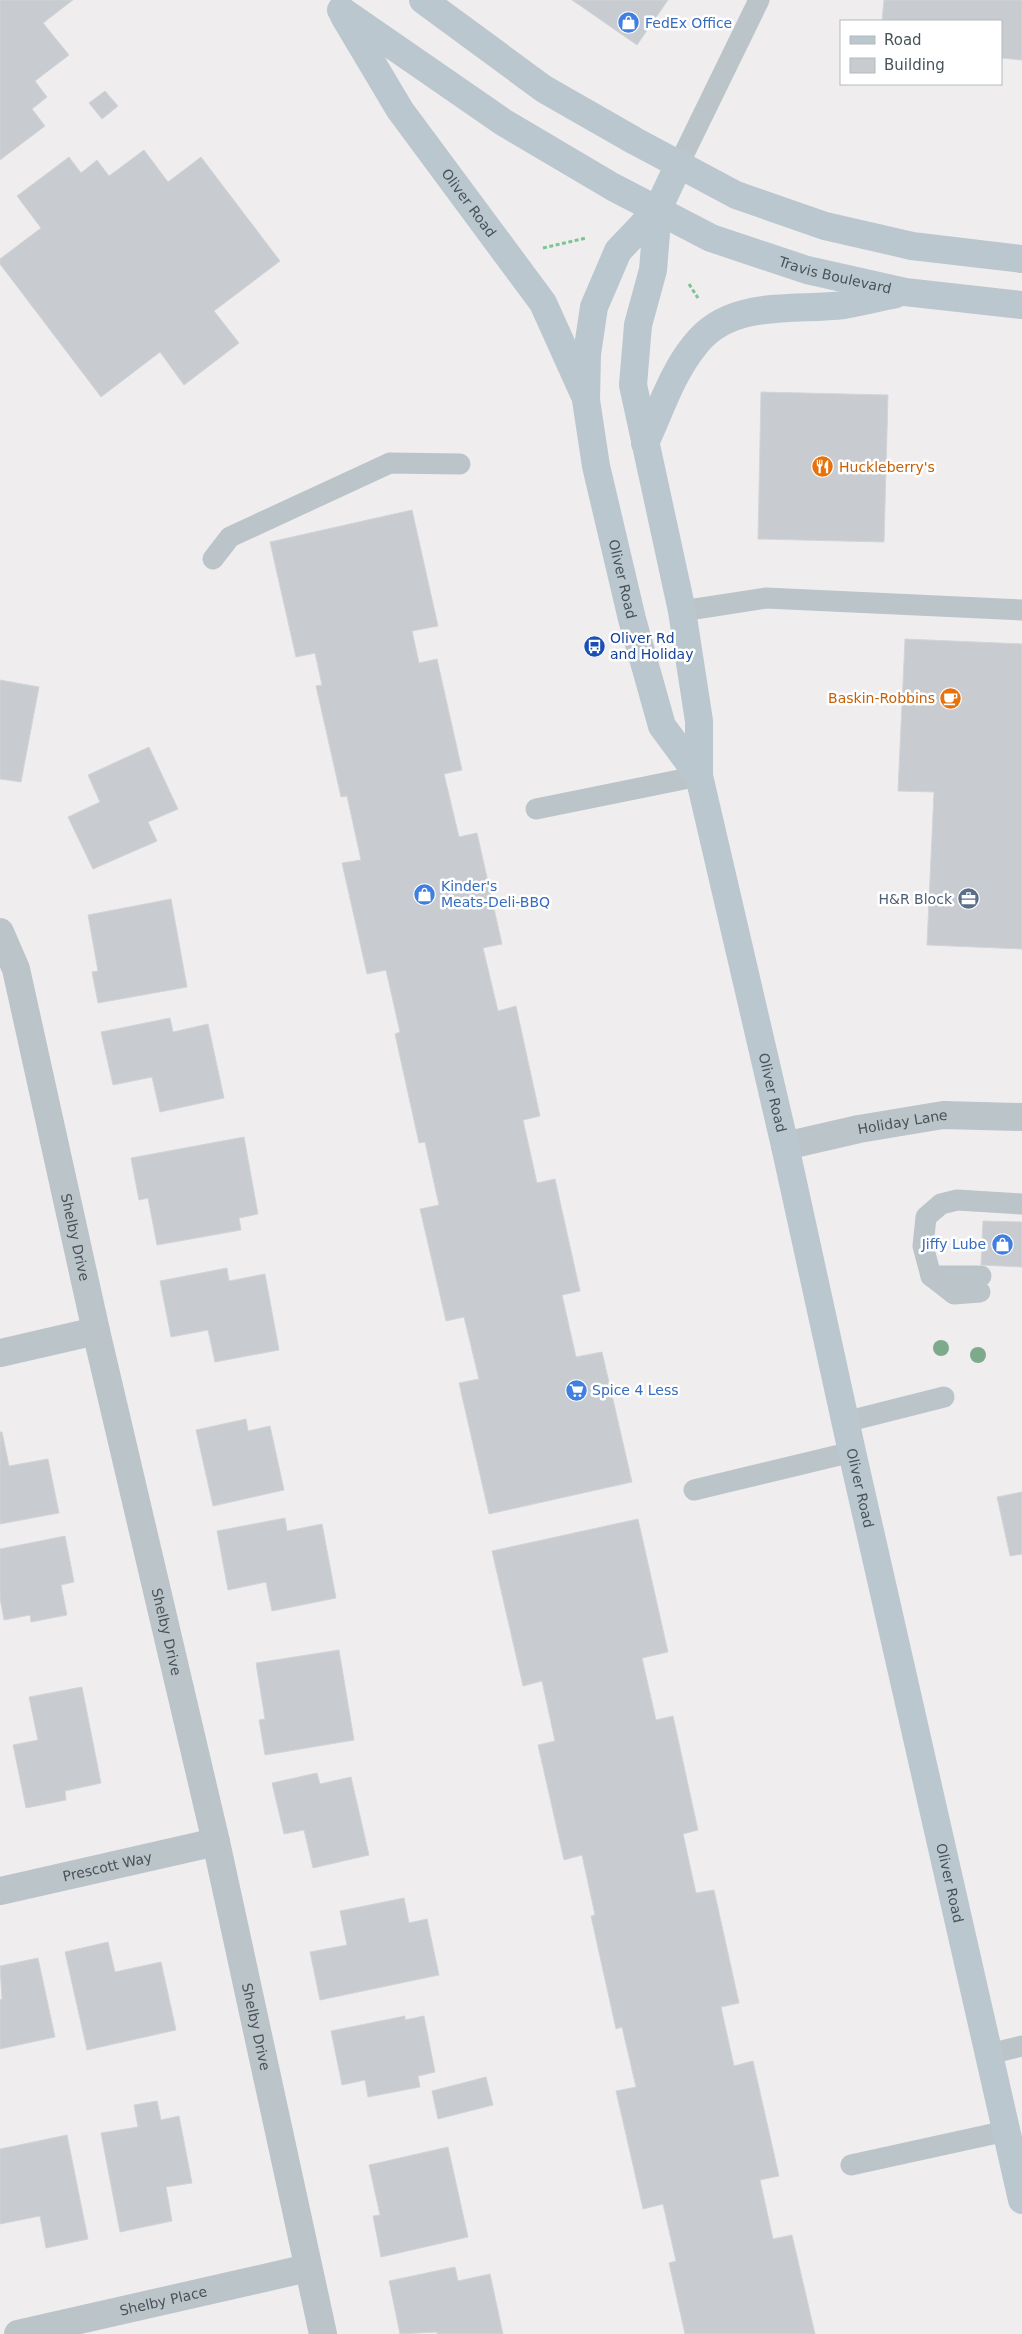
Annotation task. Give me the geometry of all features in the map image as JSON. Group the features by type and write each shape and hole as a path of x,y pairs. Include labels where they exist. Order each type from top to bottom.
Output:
{"street":[{"path":"423,0 544,89 736,195 825,226 912,246 1022,259"},
{"name":"Oliver Road","path":"337,5 503,122 614,187 658,209"},
{"name":"Oliver Road","path":"337,5 400,110 543,303 586,400"},
{"name":"Oliver Road","path":"679,164 658,209 618,250 594,307 587,354 586,400 596,466 629,609 662,726 699,776"},
{"name":"Oliver Road","path":"658,209 653,270 638,325 633,385 682,611 699,721 699,776 785,1146 852,1452 1006,2131 1018,2162 1022,2200"},
{"name":"Travis Boulevard","path":"658,209 711,238 807,270 905,292 1022,305"},
{"path":"645,443 676,375 695,344 716,325 757,310 844,305 905,292"},
{"name":"Shelby Drive","path":"0,932 16,969 96,1331 216,1842 323,2334"},
{"name":"Holiday Lane","path":"785,1146 943,1115 1022,1117"},
{"path":"0,1353 96,1331"},
{"name":"Prescott Way","path":"0,1892 216,1842"},
{"name":"Shelby Place","path":"18,2334 308,2268"}],"lane":[{"path":"679,164 759,0"},
{"path":"213,559 230,537 390,463 460,464"},
{"path":"682,611 766,598 1022,610"},
{"path":"536,808 699,776"},
{"path":"980,1284 954,1294 931,1276 924,1246 926,1217 941,1204 957,1200 1022,1204"},
{"path":"846,1422 944,1397"},
{"path":"694,1490 852,1452"},
{"path":"989,2054 1022,2046"},
{"path":"851,2164 1006,2131"}],"path":[{"path":"533,250 591,237"}],"building":[{"path":"0,0 73,0 43,23 69,55 35,81 47,97 32,109 45,126 0,160"},
{"name":"FedEx Office","path":"572,0 668,0 637,45"},
{"path":"884,0 1022,0 1022,60 1002,58 1002,20 882,20"},
{"path":"105,91 118,106 102,119 89,103"},
{"path":"144,150 168,182 201,157 280,261 214,311 239,343 184,385 160,352 101,397 0,264 0,259 41,228 17,196 69,157 81,173 97,160 109,176"},
{"name":"Huckleberry's","path":"761,392 888,395 884,542 758,539"},
{"path":"412,510 438,626 412,631 419,663 437,659 462,770 444,774 459,837 477,833 502,944 483,948 498,1011 516,1006 540,1116 523,1120 537,1183 555,1179 580,1291 562,1295 576,1357 602,1352 632,1482 489,1514 459,1383 479,1379 464,1317 446,1321 420,1209 439,1205 425,1142 419,1143 395,1034 400,1032 386,970 367,974 342,863 361,860 347,796 341,797 316,686 322,685 315,653 296,657 270,542"},
{"path":"905,639 1022,644 1022,949 927,945 934,792 898,791"},
{"path":"0,680 39,687 21,782 0,779"},
{"path":"149,747 178,809 148,822 157,841 93,869 68,817 100,802 88,775"},
{"path":"171,899 187,987 98,1003 92,972 98,971 88,915"},
{"path":"170,1018 173,1032 208,1024 224,1098 160,1112 152,1077 113,1085 101,1032"},
{"path":"244,1137 258,1214 239,1218 241,1230 157,1245 148,1198 139,1200 131,1158"},
{"name":"Jiffy Lube","path":"983,1221 1022,1222 1022,1267 981,1265"},
{"path":"227,1268 229,1281 265,1274 279,1350 215,1362 208,1330 171,1337 160,1281"},
{"path":"246,1419 248,1431 270,1426 284,1490 213,1506 196,1430"},
{"path":"0,1432 2,1432 9,1466 48,1459 59,1513 0,1524"},
{"path":"1022,1492 1022,1554 1010,1556 997,1497"},
{"path":"285,1518 287,1531 322,1524 336,1598 272,1611 266,1582 228,1590 217,1531"},
{"path":"638,1519 668,1652 642,1658 656,1720 673,1716 698,1830 683,1834 696,1893 714,1890 739,2003 721,2007 734,2066 753,2061 779,2176 760,2180 773,2239 792,2235 815,2334 685,2334 669,2263 676,2261 663,2204 643,2209 616,2091 636,2087 622,2027 616,2029 591,1916 595,1915 582,1855 564,1860 538,1745 555,1741 542,1681 523,1686 492,1551"},
{"path":"65,1536 74,1582 61,1585 67,1615 31,1622 30,1615 4,1620 0,1598 0,1549"},
{"path":"339,1650 354,1740 265,1755 259,1720 265,1719 256,1663"},
{"path":"82,1687 101,1783 65,1791 66,1800 26,1808 13,1745 38,1740 29,1697"},
{"path":"317,1773 320,1784 351,1777 369,1855 313,1868 304,1830 284,1834 272,1783"},
{"path":"404,1898 409,1923 427,1919 439,1975 320,2000 310,1952 347,1945 340,1911"},
{"path":"108,1942 115,1972 161,1962 176,2030 87,2050 65,1952"},
{"path":"38,1958 55,2037 0,2049 0,2000 2,1999 0,1966"},
{"path":"405,2016 405,2020 424,2016 435,2072 418,2076 420,2087 368,2097 365,2080 342,2085 331,2031"},
{"path":"486,2077 493,2105 438,2119 432,2091"},
{"path":"157,2101 161,2120 179,2116 192,2183 166,2187 172,2221 120,2232 101,2133 138,2127 134,2105"},
{"path":"67,2135 88,2239 46,2248 40,2216 0,2224 0,2149"},
{"path":"448,2147 468,2237 381,2257 373,2216 380,2215 369,2165"},
{"path":"455,2267 458,2281 490,2274 503,2334 437,2334 437,2332 400,2334 389,2281"}],"place":[{"name":"FedEx Office","path":"629,23"},
{"name":"Huckleberry's","path":"823,467"},
{"name":"Oliver Rd and Holiday","path":"594,646"},
{"name":"Baskin-Robbins","path":"951,698"},
{"name":"Kinder's Meats-Deli-BBQ","path":"425,894"},
{"name":"H&R Block","path":"968,899"},
{"name":"Jiffy Lube","path":"1002,1244"},
{"name":"Spice 4 Less","path":"576,1390"}]}
